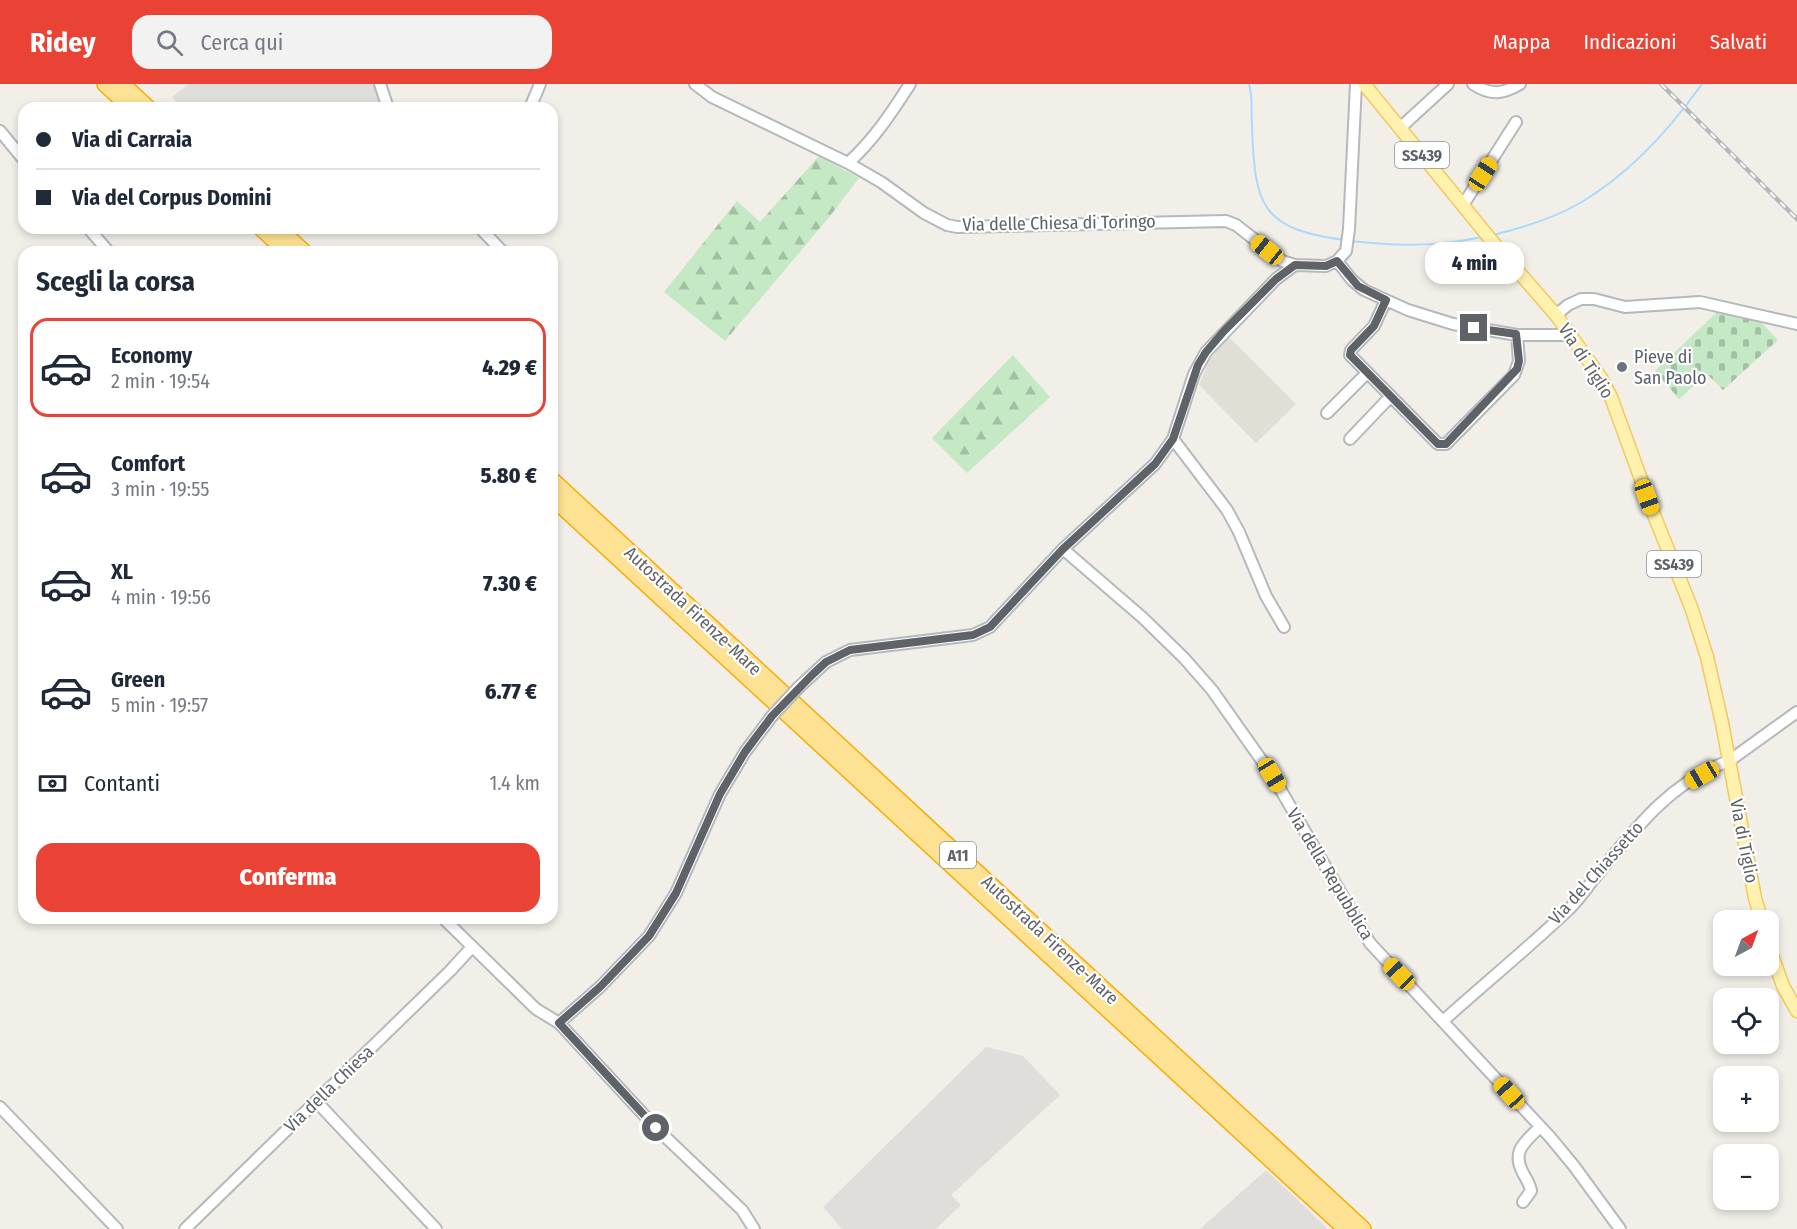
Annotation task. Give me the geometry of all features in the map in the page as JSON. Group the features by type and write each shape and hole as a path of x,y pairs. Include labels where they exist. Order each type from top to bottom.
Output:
{"highway":[{"path":"105,84 124,102"},
{"path":"122,84 142,102"},
{"path":"268,234 280,246"},
{"path":"284,234 298,246"},
{"name":"Autostrada Firenze-Mare","path":"558,486 1363,1229"},
{"name":"Autostrada Firenze-Mare","path":"558,502 1346,1229"}],"main road":[{"name":"Via di Tiglio","path":"1364,84 1496,246 1556,315 1601,378 1611,397 1654,515 1691,607 1707,657 1748,866 1759,910"},
{"path":"1779,975 1797,1011"}],"street":[{"path":"380,84 386,102"},
{"path":"532,102 540,84"},
{"name":"Via delle Chiesa di Toringo","path":"695,84 712,97 848,163 881,182 924,213 947,225 957,227 1226,221 1236,225 1282,261 1295,265 1326,266 1337,261"},
{"path":"848,163 873,137 910,84"},
{"path":"1356,84 1349,229 1346,251 1337,261 1358,286 1408,310 1452,324 1516,334 1571,335"},
{"path":"1400,128 1448,84"},
{"path":"1473,84 1491,92 1505,93 1520,84"},
{"path":"1463,205 1516,122"},
{"path":"0,131 18,153"},
{"path":"93,234 104,246"},
{"path":"486,234 497,246"},
{"path":"559,1023 600,987 649,936 676,893 720,794 745,752 772,716 798,688 826,662 850,650 973,635 990,627 1063,549 1155,464 1173,439 1194,374 1206,352 1276,279 1295,265"},
{"path":"1556,315 1568,305 1581,299 1594,299 1625,307 1700,302 1797,324"},
{"path":"1386,300 1374,326 1351,350 1350,355 1438,444 1446,444 1514,375 1519,361 1516,334"},
{"path":"1327,413 1367,373"},
{"path":"1350,439 1390,397"},
{"path":"1173,439 1227,510 1239,532 1266,596 1284,627"},
{"name":"Via della Repubblica","path":"1063,549 1151,626 1184,658 1212,690 1272,775 1370,943 1540,1127 1574,1166 1620,1229"},
{"path":"1729,761 1797,712"},
{"name":"Via del Chiassetto","path":"1443,1021 1568,910 1658,805 1684,785 1729,761"},
{"path":"449,924 536,1009 559,1023 656,1128 742,1210 754,1229"},
{"name":"Via della Chiesa","path":"185,1229 472,947"},
{"path":"316,1101 436,1229"},
{"path":"0,1107 117,1229"},
{"path":"1523,1202 1531,1191 1517,1158 1519,1151 1540,1127"}],"shaded area":[{"path":"189,84 375,84 381,102 177,102 172,97"},
{"path":"1228,336 1296,404 1256,443 1199,385 1210,359"},
{"path":"986,1047 1023,1056 1060,1095 951,1195 961,1205 936,1229 842,1229 823,1207"},
{"path":"1266,1170 1328,1229 1200,1229"}],"green space":[{"path":"819,156 859,178 725,341 664,292 737,201 760,222"},
{"path":"1718,311 1758,319 1778,340 1723,390 1707,374 1679,399 1655,371"},
{"path":"1013,355 1050,397 967,473 932,438"}],"waterway":[{"path":"1249,84 1256,175 1260,193 1267,208 1279,220 1295,229 1345,240"},
{"path":"1493,235 1549,218 1598,192 1647,150 1702,84"},
{"path":"1350,241 1416,245 1449,243 1482,237"}],"railway":[{"path":"1661,84 1797,219"}],"place":[{"name":"Pieve di San Paolo","path":"1622,367"}],"route":[{"path":"656,1128 559,1023 600,987 649,936 676,893 720,794 745,752 772,716 798,688 826,662 850,650 973,635 990,627 1063,549 1155,464 1173,439 1194,374 1206,352 1276,279 1295,265 1326,266 1337,261 1358,286 1386,300 1374,326 1351,350 1350,355 1438,444 1446,444 1514,375 1517,369 1519,361 1516,334 1474,328"}]}
